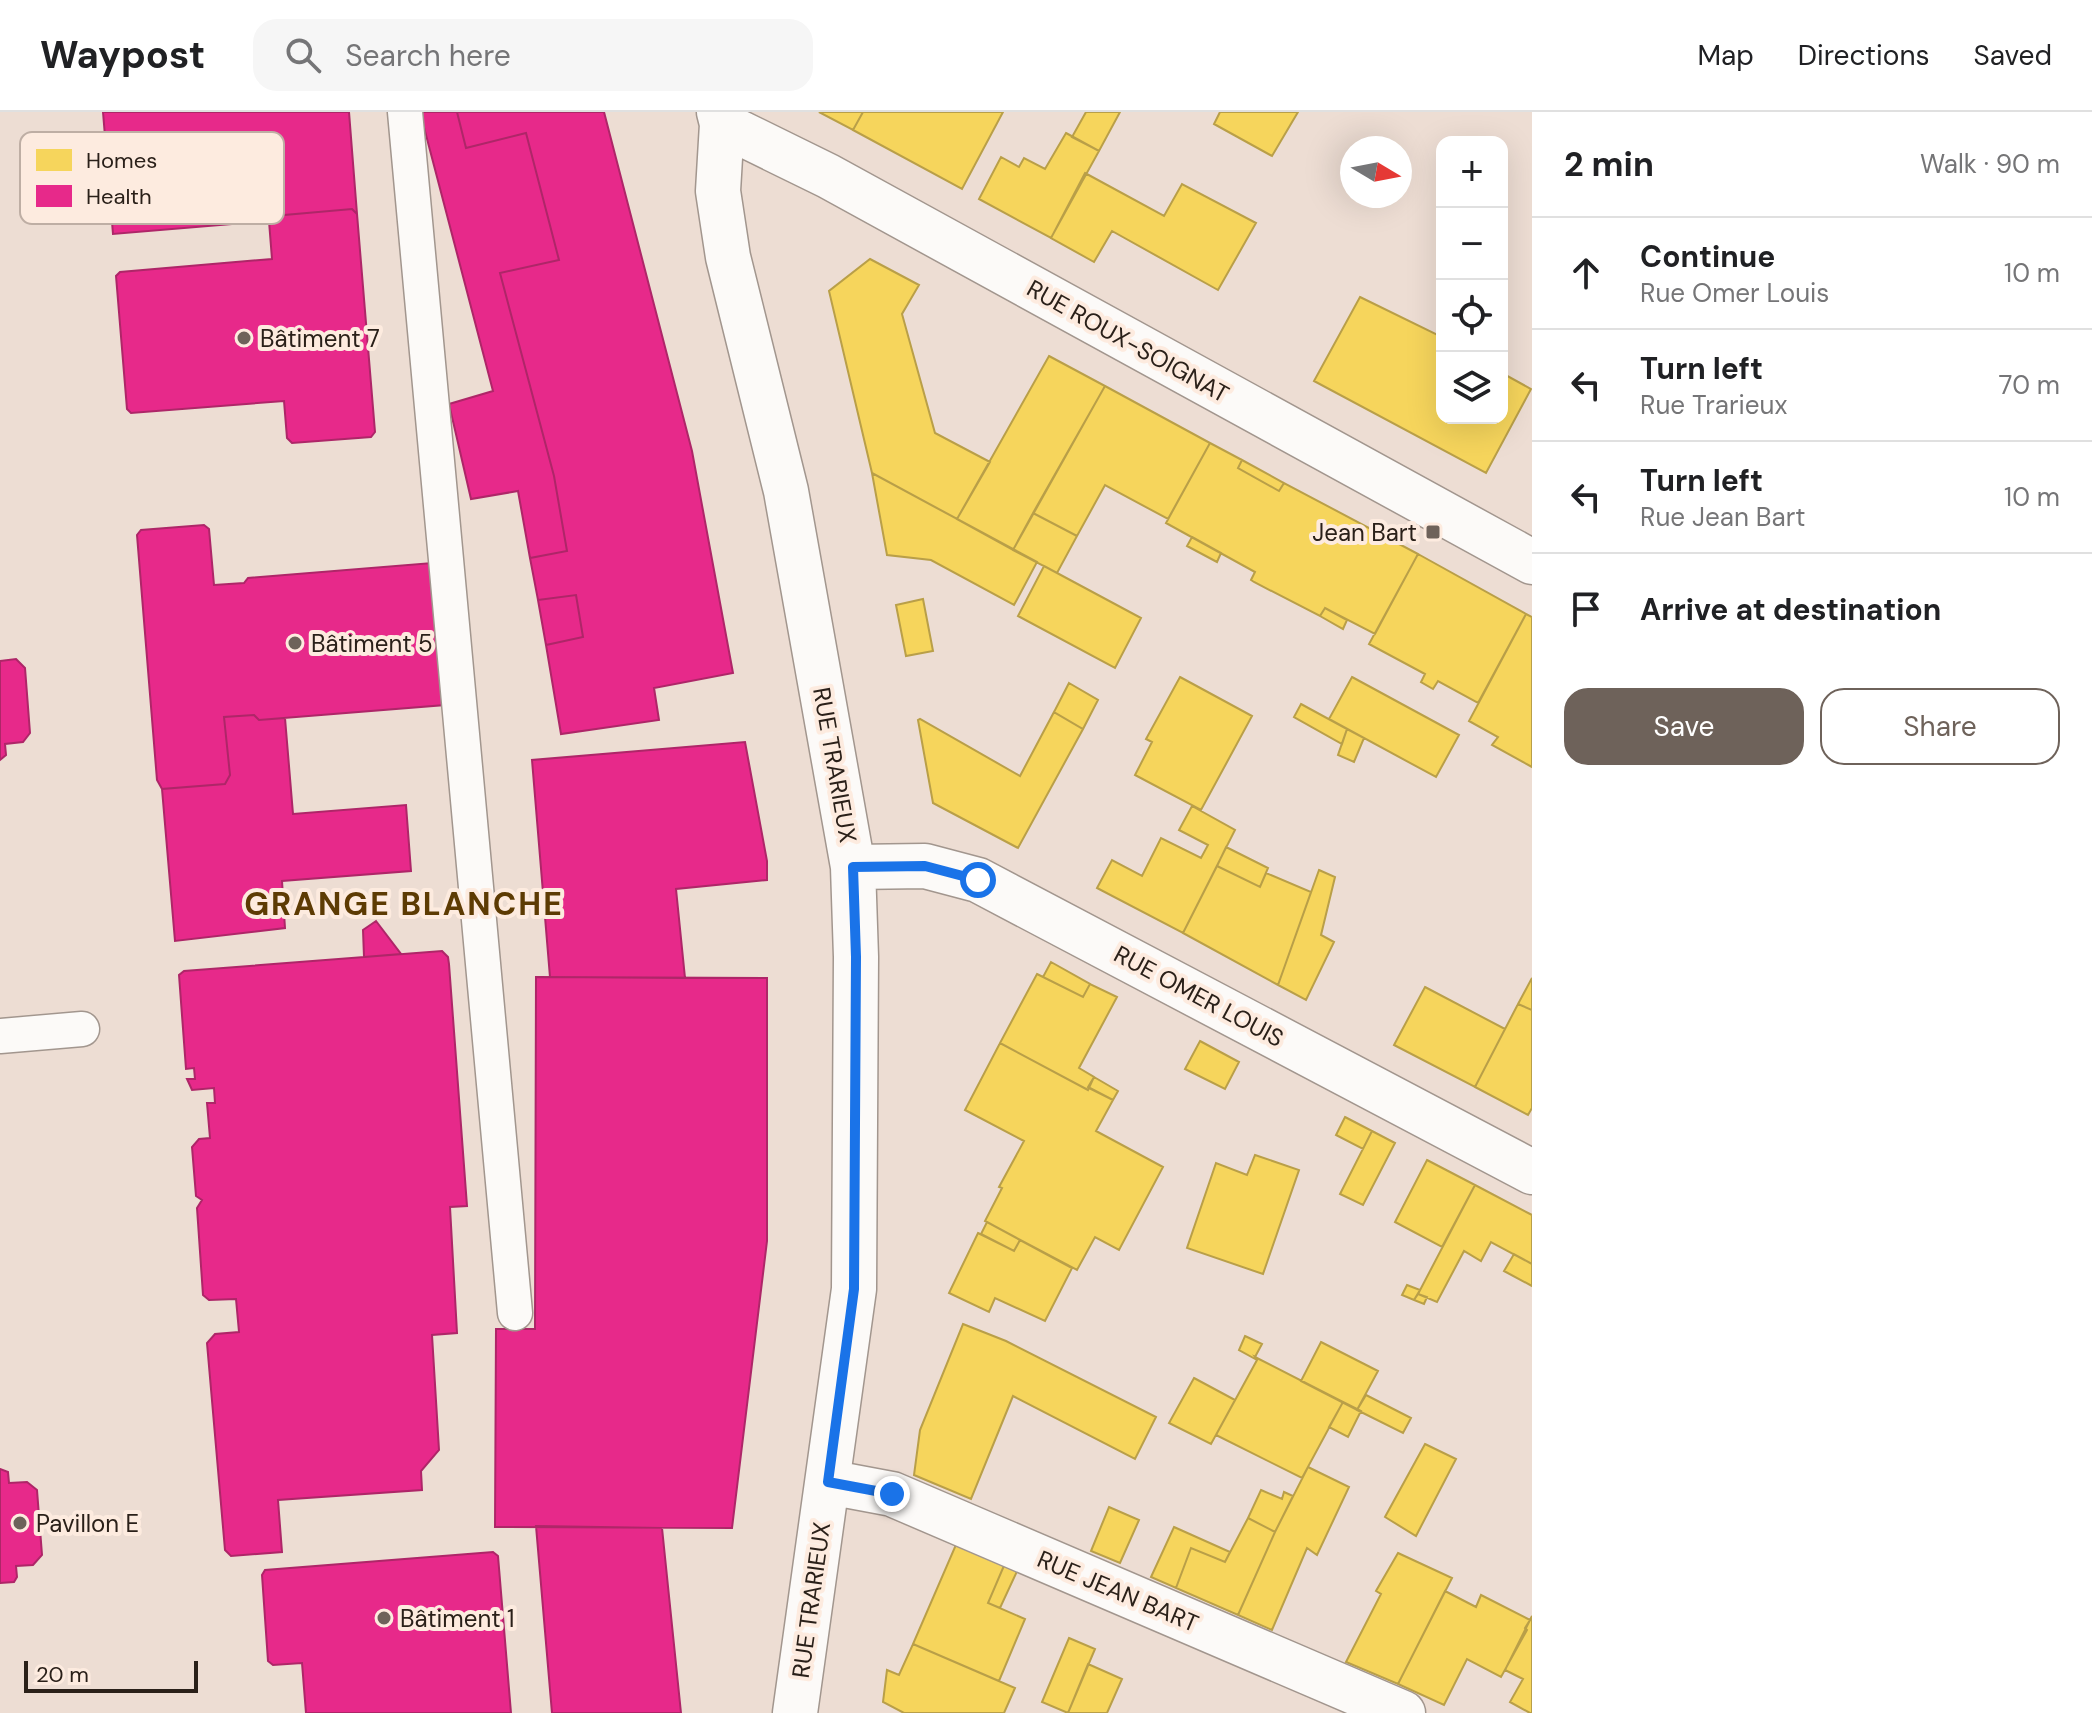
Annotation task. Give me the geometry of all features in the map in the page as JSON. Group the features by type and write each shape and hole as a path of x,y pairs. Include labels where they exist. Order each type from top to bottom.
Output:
{"street":[{"name":"RUE ROUX-SOIGNAT","path":"721,118 1532,562"},
{"name":"RUE TRARIEUX","path":"721,118 718,191 728,257 786,491 853,867 856,957 854,1289 795,1713"},
{"name":"RUE OMER LOUIS","path":"853,867 925,866 978,880 1532,1172"},
{"name":"RUE JEAN BART","path":"828,1482 892,1494 1403,1713"}],"lane":[{"path":"405,112 515,1313"},
{"path":"0,1036 82,1029"}],"building: Homes":[{"path":"819,112 863,112 853,130"},
{"path":"863,112 1003,112 962,189 853,130"},
{"path":"1086,112 1120,112 1099,151 1072,137"},
{"path":"1220,112 1298,112 1272,156 1214,124"},
{"path":"1066,133 1099,151 1051,238 979,199 1001,157 1019,167 1024,158 1045,169"},
{"path":"1085,173 1164,216 1182,184 1256,223 1218,290 1112,231 1094,262 1051,238"},
{"path":"870,259 919,285 902,314 935,433 990,462 957,519 872,473 829,291"},
{"path":"1360,297 1436,334 1436,424 1508,424 1508,376 1531,389 1486,473 1314,381"},
{"path":"1049,356 1105,386 1013,550 957,519"},
{"path":"1105,386 1210,443 1168,519 1105,485 1077,536 1033,513"},
{"path":"1210,443 1242,460 1238,468 1279,491 1284,483 1418,554 1375,634 1325,608 1320,616 1254,582 1251,580 1255,572 1166,523"},
{"path":"1242,460 1284,483 1279,491 1238,468"},
{"path":"872,473 1037,562 1014,605 931,560 887,555"},
{"path":"1033,513 1077,536 1057,573 1013,550"},
{"path":"1192,537 1221,553 1217,562 1187,546"},
{"path":"1418,554 1526,614 1478,703 1438,681 1433,689 1421,682 1425,674 1369,644"},
{"path":"1044,566 1141,618 1115,668 1018,616"},
{"path":"923,599 933,651 906,656 896,605"},
{"path":"1325,608 1347,620 1343,629 1320,616"},
{"path":"1526,614 1532,617 1532,767 1492,745 1498,737 1469,721"},
{"path":"1180,677 1252,716 1201,810 1135,775 1152,742 1146,739"},
{"path":"1352,677 1459,735 1436,777 1329,719"},
{"path":"1069,683 1098,700 1083,729 1054,712"},
{"path":"1301,704 1347,729 1342,744 1294,717"},
{"path":"1054,712 1083,729 1018,848 933,803 918,720 1020,776"},
{"path":"1347,729 1364,738 1354,762 1338,755"},
{"path":"1192,806 1235,830 1183,933 1097,888 1112,860 1142,876 1161,838 1201,858 1208,845 1179,830"},
{"path":"1226,847 1268,868 1260,887 1217,866"},
{"path":"1217,866 1260,887 1266,873 1311,892 1278,985 1183,933"},
{"path":"1319,870 1335,877 1321,935 1334,942 1306,1000 1278,985"},
{"path":"1051,962 1090,984 1083,997 1043,977"},
{"path":"1037,974 1083,997 1090,984 1117,997 1079,1068 1094,1077 1088,1090 1000,1043"},
{"path":"1532,978 1532,1010 1518,1004"},
{"path":"1425,987 1505,1029 1475,1087 1394,1045"},
{"path":"1518,1004 1532,1010 1532,1108 1528,1115 1475,1087"},
{"path":"1200,1041 1239,1062 1225,1089 1185,1069"},
{"path":"1000,1043 1113,1100 1096,1131 1163,1167 1119,1250 1095,1237 1077,1270 985,1221 1024,1141 965,1110"},
{"path":"1094,1077 1118,1091 1113,1100 1088,1087"},
{"path":"1345,1117 1372,1131 1363,1149 1336,1135"},
{"path":"1372,1131 1395,1143 1363,1205 1340,1194"},
{"path":"1255,1155 1299,1170 1263,1274 1187,1248 1216,1163 1247,1175"},
{"path":"1427,1160 1475,1185 1442,1247 1395,1222"},
{"path":"1475,1185 1532,1215 1532,1264 1491,1242 1481,1261 1464,1251 1437,1302 1418,1294"},
{"path":"987,1222 1020,1240 1014,1251 981,1234"},
{"path":"978,1233 1014,1251 1020,1240 1072,1268 1045,1321 995,1298 989,1312 949,1293"},
{"path":"1514,1254 1532,1264 1532,1286 1504,1271"},
{"path":"1407,1285 1420,1290 1414,1300 1402,1295"},
{"path":"1418,1294 1427,1297 1424,1304 1414,1300"},
{"path":"963,1324 1006,1341 1156,1417 1135,1459 1013,1396 971,1499 914,1475 920,1430"},
{"path":"1245,1336 1262,1344 1255,1357 1257,1360 1239,1350"},
{"path":"1321,1342 1378,1371 1357,1410 1301,1381"},
{"path":"1255,1357 1343,1402 1302,1478 1216,1435 1257,1360"},
{"path":"1194,1378 1235,1400 1211,1444 1169,1423"},
{"path":"1366,1395 1411,1418 1403,1433 1357,1410"},
{"path":"1343,1402 1361,1411 1348,1437 1329,1427"},
{"path":"1425,1444 1456,1459 1416,1536 1385,1517"},
{"path":"1308,1467 1349,1487 1317,1555 1307,1548 1272,1630 1238,1615"},
{"path":"1261,1490 1282,1499 1284,1492 1293,1496 1275,1532 1248,1518"},
{"path":"1109,1507 1139,1520 1120,1563 1091,1551"},
{"path":"1248,1518 1275,1532 1238,1615 1176,1588 1191,1548 1225,1562"},
{"path":"1174,1527 1230,1552 1225,1562 1191,1548 1176,1588 1151,1577"},
{"path":"958,1540 1006,1561 988,1603 1025,1619 999,1681 913,1644"},
{"path":"1398,1553 1452,1578 1398,1684 1346,1662 1381,1594 1376,1591"},
{"path":"1006,1561 1019,1567 1000,1608 988,1603"},
{"path":"1445,1591 1476,1607 1481,1595 1530,1620 1501,1677 1467,1659 1444,1705 1398,1684"},
{"path":"1532,1616 1530,1713 1510,1702 1523,1679 1505,1670"},
{"path":"1069,1638 1095,1649 1068,1713 1042,1702"},
{"path":"913,1644 1015,1688 1004,1713 904,1713 883,1702 887,1670 899,1675"},
{"path":"1088,1664 1122,1679 1107,1713 1068,1713"}],"building: Health":[{"path":"103,112 349,112 357,214 352,209 284,215 284,132 105,132"},
{"path":"420,112 457,112 466,148 526,133 559,260 500,273 554,476 567,551 530,558 518,491 471,499 449,404 493,391"},
{"path":"457,112 604,112 692,451 733,673 654,688 659,720 561,734 546,645 583,637 576,595 538,600 530,558 567,551 554,476 500,273 559,260 526,133 466,148"},
{"name":"Bâtiment 7","path":"352,209 357,214 375,432 371,437 292,443 287,438 284,401 131,413 127,409 116,276 120,272 272,259 269,224 284,224 284,215"},
{"path":"112,224 233,224 113,234"},
{"name":"Bâtiment 5","path":"204,525 209,529 214,585 244,583 248,578 432,563 445,705 259,720 254,715 224,717 230,775 225,784 162,789 157,780 137,535 141,530"},
{"path":"576,595 583,637 546,645 538,600"},
{"path":"16,659 25,668 30,733 23,742 5,744 6,755 0,760 0,661"},
{"path":"254,715 259,720 285,718 293,814 406,805 411,871 282,881 285,928 175,941 162,789 225,784 230,775 224,717"},
{"path":"745,742 767,861 767,880 676,889 685,978 550,977 532,760"},
{"path":"376,921 401,954 364,957 363,930"},
{"path":"442,951 448,957 449,964 467,1206 450,1207 457,1333 432,1335 439,1450 421,1471 422,1490 278,1500 282,1552 231,1556 225,1550 207,1343 215,1334 239,1332 236,1299 209,1300 203,1295 197,1208 202,1200 196,1196 192,1147 199,1139 210,1138 207,1103 215,1103 214,1088 192,1090 187,1079 195,1079 194,1068 186,1069 179,975 184,971"},
{"path":"536,977 767,978 767,1241 732,1528 495,1527 496,1329 535,1329"},
{"name":"Pavillon E","path":"0,1469 8,1472 9,1483 27,1482 37,1490 42,1555 33,1565 16,1566 14,1582 0,1583"},
{"path":"536,1526 662,1528 681,1713 552,1713"},
{"name":"Bâtiment 1","path":"493,1552 498,1556 511,1713 306,1713 302,1663 273,1665 268,1661 262,1575 265,1570"}],"place":[{"name":"Bâtiment 7","path":"244,338"},
{"name":"Jean Bart","path":"1433,532"},
{"name":"Bâtiment 5","path":"295,643"},
{"name":"Pavillon E","path":"20,1523"},
{"name":"Bâtiment 1","path":"384,1618"}],"district":[{"name":"GRANGE BLANCHE","path":"404,904"}],"route":[{"path":"892,1494 828,1482 854,1289 856,957 853,867 925,866 978,880"}]}
